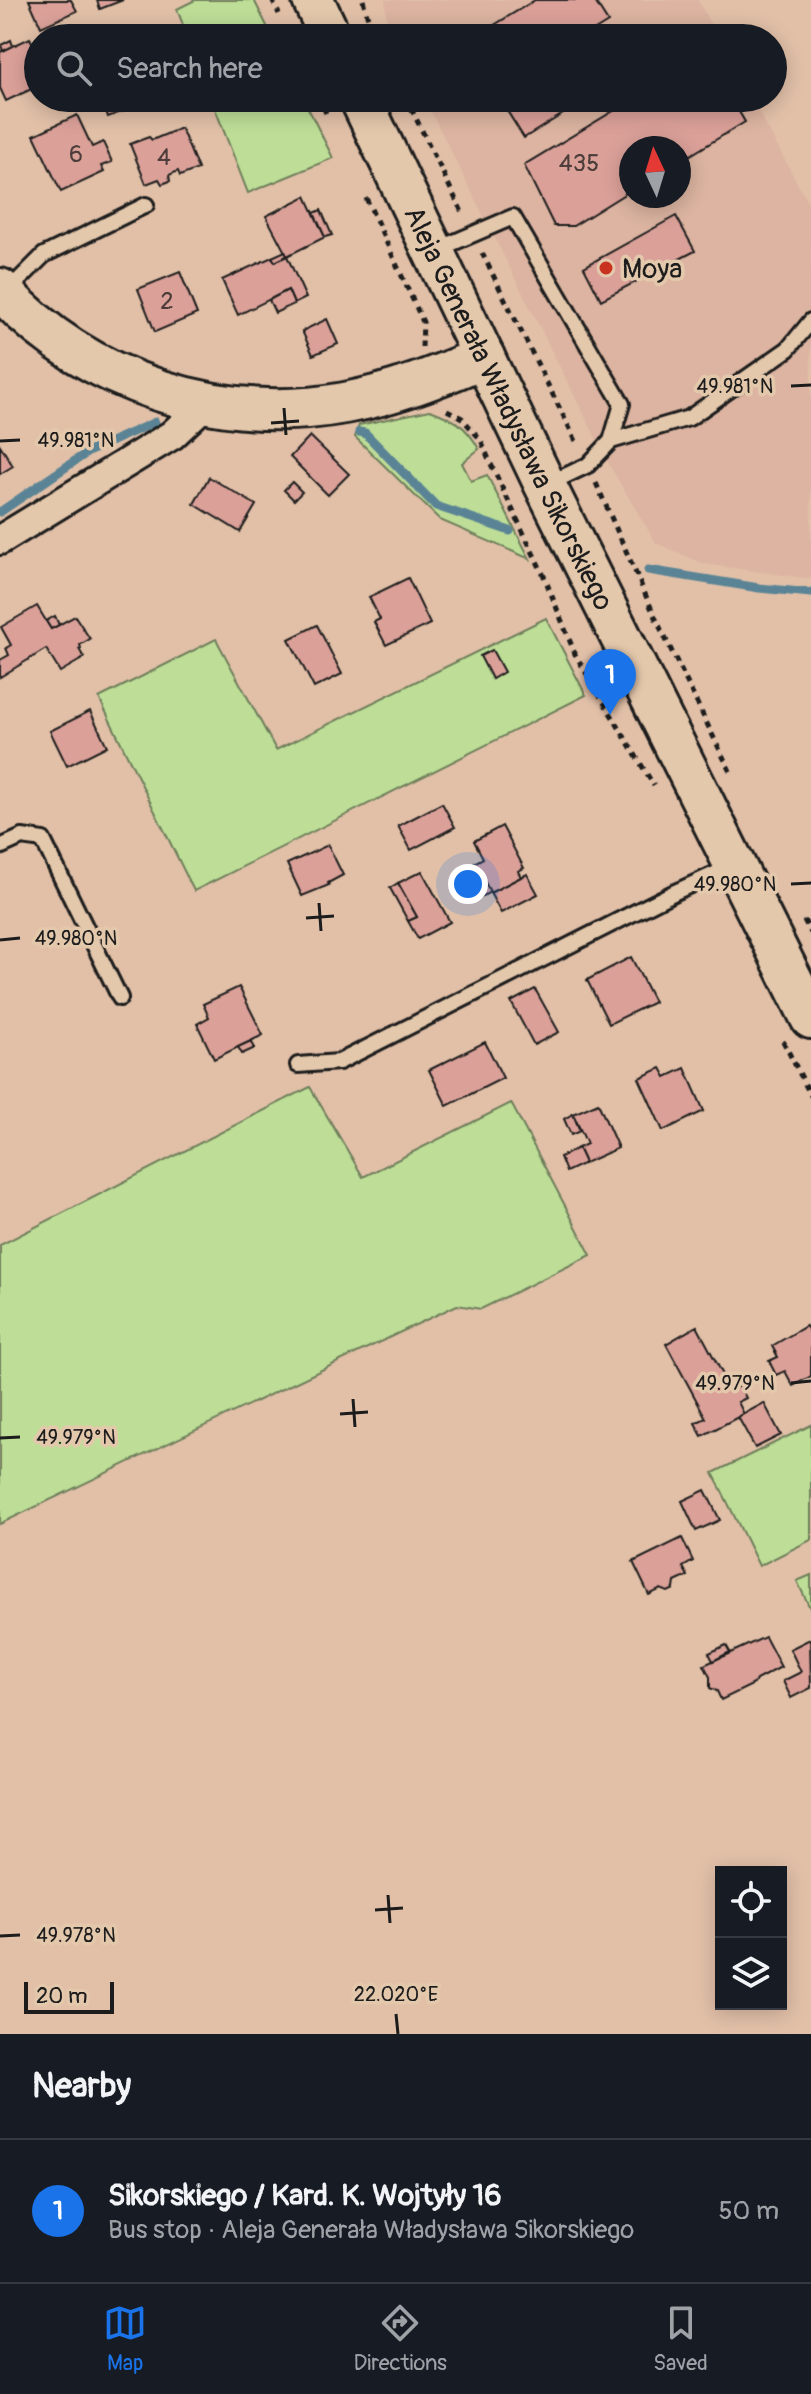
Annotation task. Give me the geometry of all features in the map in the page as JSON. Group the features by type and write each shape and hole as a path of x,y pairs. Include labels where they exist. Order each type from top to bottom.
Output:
{"main road":[{"name":"Aleja Generała Władysława Sikorskiego","path":"346,112 434,251 545,485 736,864 794,1023"},
{"path":"2,292 43,330 109,370 170,395 206,403 258,408 301,408 346,403 420,383 484,357"}],"street":[{"path":"0,540 172,435 206,403"}],"lane":[{"path":"2,292 44,255 146,205"},
{"path":"434,251 513,217 622,404 611,441 588,465 545,485"},
{"path":"611,441 689,418 788,349 811,321"},
{"path":"0,847 22,837 43,840 120,998"},
{"path":"298,1065 339,1062 736,864"}],"path":[{"path":"363,0 372,24"},
{"path":"413,112 588,465 657,621 733,777"},
{"path":"360,184 423,322"},
{"path":"436,406 462,418 481,440 544,576 575,654 660,795"},
{"path":"804,919 811,933"},
{"path":"794,1023 811,1096"}],"shaded area":[{"path":"385,0 698,0 711,24 387,24"},
{"path":"431,112 759,112 811,208 811,579 704,564 656,543 612,470"}],"green space":[{"path":"195,0 254,0 266,24 183,24 177,9"},
{"path":"216,112 310,112 333,158 248,193"},
{"path":"430,410 459,424 474,441 479,449 462,463 471,481 487,475 530,559 440,520 355,437 359,425"},
{"path":"546,618 586,695 194,891 99,698 216,639 276,750"},
{"path":"310,1087 363,1177 511,1103 591,1255 481,1309 457,1305 0,1524 0,1245"},
{"path":"811,1425 811,1540 759,1566 713,1473"},
{"path":"811,1575 811,1610 797,1581"}],"building":[{"path":"29,0 71,0 77,11 48,24 40,24"},
{"path":"97,0 123,0 100,9"},
{"path":"535,0 594,0 608,22 605,24 496,24"},
{"path":"11,40 13,46 3,51 1,45"},
{"path":"24,41 24,93 6,101 0,88 0,52"},
{"path":"508,112 566,112 524,138"},
{"path":"612,112 739,112 745,122 691,155 691,136 619,136 619,197 573,226 554,226 524,165"},
{"path":"77,115 92,147 103,142 112,162 101,166 104,172 61,192 34,135"},
{"path":"181,128 198,169 180,176 178,171 169,175 170,181 162,184 159,179 146,184 130,144 149,137 152,140"},
{"path":"306,196 325,237 287,256 266,216"},
{"path":"321,210 332,235 325,237 314,213"},
{"path":"676,216 695,251 601,300 584,267"},
{"path":"285,251 287,256 275,262 272,257"},
{"path":"287,256 306,298 294,304 288,290 238,315 222,280 272,257 275,262"},
{"path":"180,272 197,314 155,332 138,289"},
{"path":"288,290 294,304 275,313 269,300"},
{"path":"327,319 338,344 313,355 302,331"},
{"path":"310,436 349,474 328,495 290,457"},
{"path":"0,445 13,466 0,474"},
{"path":"209,477 256,505 240,532 194,504"},
{"path":"292,482 302,492 294,500 284,490"},
{"path":"408,578 430,624 386,645 374,622 380,619 369,597"},
{"path":"37,606 51,629 75,616 90,639 80,645 84,658 60,672 46,649 0,677 0,660 9,655 6,648 11,645 1,627"},
{"path":"55,616 59,625 51,629 46,621"},
{"path":"317,625 342,674 314,688 289,639"},
{"path":"492,650 504,672 492,679 480,656"},
{"path":"90,711 107,746 67,766 50,731"},
{"path":"442,803 455,827 411,850 398,826"},
{"path":"502,826 524,868 518,871 521,877 490,893 474,863 483,858 474,841"},
{"path":"328,845 343,875 329,885 302,896 287,864"},
{"path":"422,871 450,922 418,939 408,921 417,917 398,883"},
{"path":"527,874 538,894 501,913 490,893"},
{"path":"481,875 490,892 480,898 470,881"},
{"path":"398,883 417,917 408,921 390,888"},
{"path":"631,957 654,1002 609,1024 587,980"},
{"path":"239,987 263,1035 214,1059 197,1024 209,1017 203,1004"},
{"path":"535,989 559,1032 534,1045 511,1002"},
{"path":"251,1041 255,1048 242,1054 238,1047"},
{"path":"485,1042 503,1078 447,1106 429,1070"},
{"path":"661,1068 666,1077 685,1068 704,1111 663,1131 639,1078"},
{"path":"598,1103 618,1148 585,1163 578,1148 587,1144 573,1114"},
{"path":"573,1114 580,1131 571,1135 564,1119"},
{"path":"578,1148 585,1163 566,1172 560,1157"},
{"path":"697,1326 731,1390 740,1386 746,1398 738,1402 744,1414 702,1436 695,1423 706,1418 666,1344"},
{"path":"806,1326 811,1335 811,1376 793,1386 785,1371 776,1375 769,1361 778,1357 772,1346"},
{"path":"764,1403 781,1435 755,1448 738,1417"},
{"path":"705,1490 720,1520 696,1531 682,1501"},
{"path":"682,1538 693,1561 683,1567 688,1576 675,1582 674,1589 668,1592 661,1589 649,1595 633,1562"},
{"path":"765,1637 781,1667 721,1700 717,1691 710,1688 710,1677 704,1665"},
{"path":"810,1639 811,1688 791,1698 783,1681 801,1672 790,1649"},
{"path":"726,1645 730,1652 713,1661 709,1653"}],"waterway":[{"path":"0,512 88,452 155,422"},
{"path":"359,432 365,433 436,506 510,531"},
{"path":"648,570 811,593"}],"place":[{"name":"Moya","path":"606,268"},
{"name":"Sikorskiego / Kard. K. Wojtyły 16","path":"610,715"}]}
